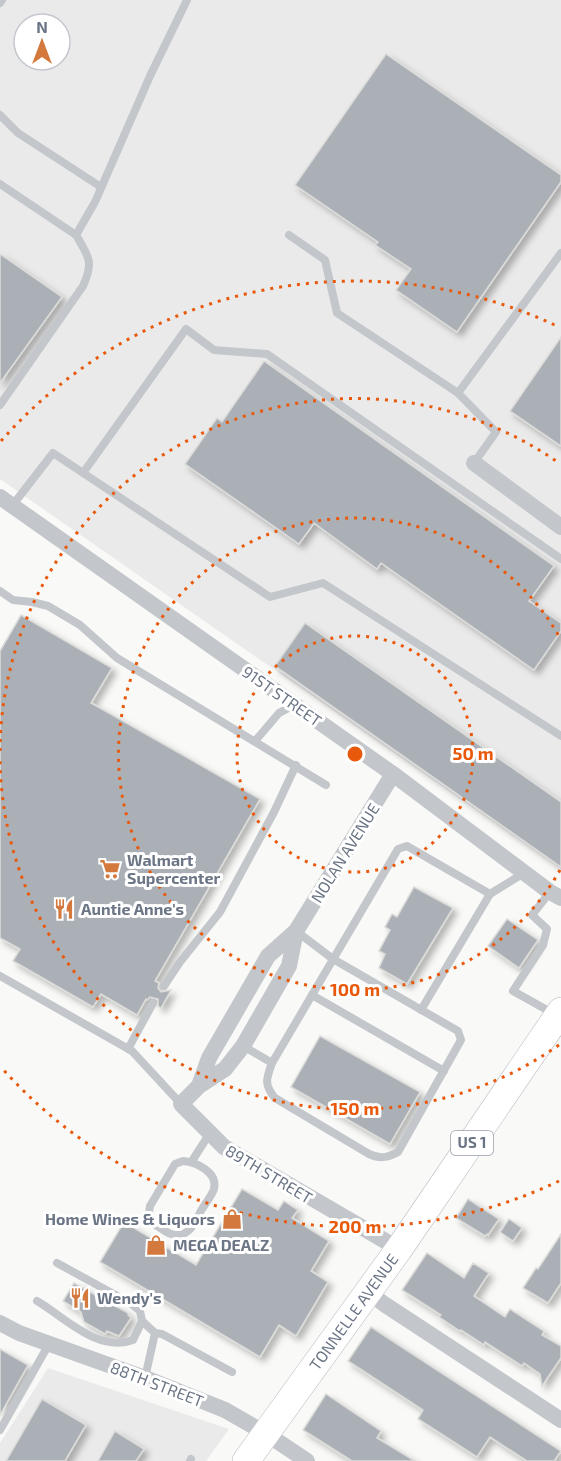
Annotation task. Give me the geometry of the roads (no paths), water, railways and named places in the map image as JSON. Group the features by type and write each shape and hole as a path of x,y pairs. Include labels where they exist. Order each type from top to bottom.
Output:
{"main road":[{"name":"TONNELLE AVENUE","path":"246,1461 399,1249 559,1014"}],"street":[{"path":"474,463 561,527"},
{"name":"91ST STREET","path":"6,502 393,774 555,895"},
{"name":"NOLAN AVENUE","path":"199,1086 208,1058 268,956 296,932 393,774"},
{"name":"NOLAN AVENUE","path":"181,1104 199,1086 225,1069 243,1046 289,966 296,932"},
{"name":"89TH STREET","path":"181,1104 224,1147 399,1249"},
{"path":"367,1291 561,1420"},
{"name":"88TH STREET","path":"0,1323 19,1333 145,1378 225,1410 307,1461"}],"lane":[{"path":"76,236 95,202 150,76 187,0"},
{"path":"0,115 18,133 101,187"},
{"path":"0,184 76,236 89,257 90,270 83,286 0,405"},
{"path":"289,235 325,260 337,313 458,393 496,432 474,463"},
{"path":"458,393 561,253"},
{"path":"83,473 186,329 214,350 267,354 561,559"},
{"path":"6,502 53,453 270,597 323,583 561,736"},
{"path":"0,591 13,600 48,606 64,615 93,635 117,658 327,785"},
{"path":"256,741 279,713 294,705"},
{"path":"164,986 220,912 274,812 296,765"},
{"path":"296,932 333,959 458,1032 461,1040 444,1071 398,1152 389,1157 379,1158 275,1098 268,1090 267,1080 272,1063 333,959 398,849 407,846 490,894"},
{"path":"421,1010 490,894 524,873"},
{"path":"555,895 532,915 547,928 543,945 513,991 559,1014"},
{"path":"0,976 128,1049 181,1104"},
{"path":"312,995 444,1071"},
{"path":"128,1049 153,1003"},
{"path":"243,1046 272,1063"},
{"path":"192,1161 210,1133"},
{"path":"192,1161 211,1173 214,1189 189,1231 181,1235 172,1235 151,1222 148,1214 150,1206 175,1164 192,1161"},
{"path":"37,1301 69,1323 108,1343 122,1345 133,1340 142,1322 140,1311 130,1302 57,1263"},
{"path":"142,1322 155,1333 162,1334 232,1372"},
{"path":"145,1378 155,1333"},
{"path":"0,1430 49,1344"}],"place":[{"name":"Walmart Supercenter","path":"110,869"},
{"name":"Auntie Anne's","path":"64,909"},
{"name":"Home Wines & Liquors","path":"232,1219"},
{"name":"MEGA DEALZ","path":"156,1245"},
{"name":"Wendy's","path":"80,1298"}]}
